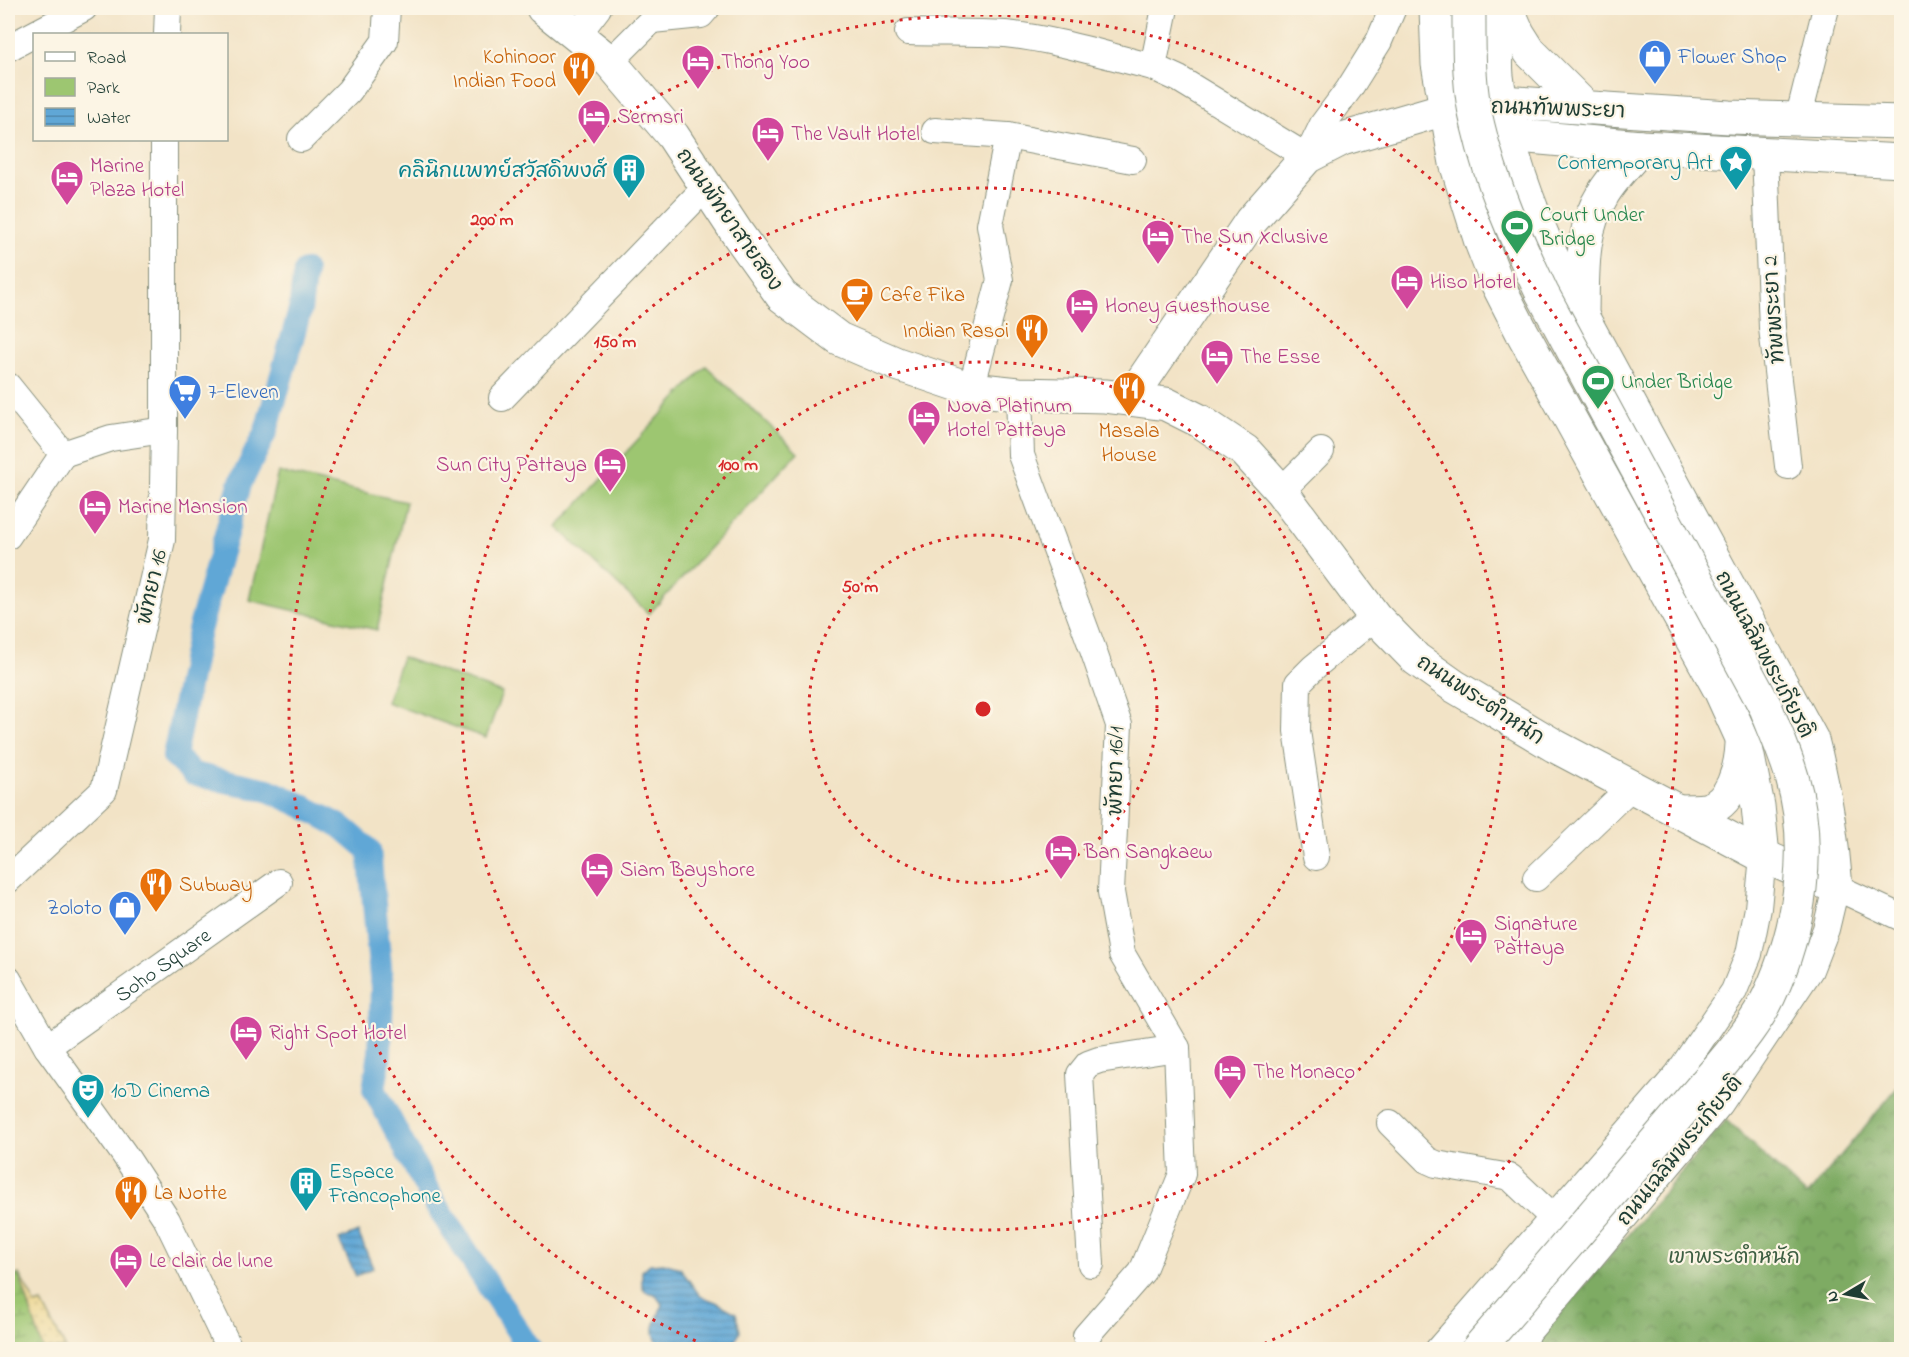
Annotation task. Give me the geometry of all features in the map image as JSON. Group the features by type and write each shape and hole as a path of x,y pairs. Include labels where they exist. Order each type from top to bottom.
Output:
{"main road":[{"name":"ถนนพัทยาสายสอง","path":"543,8 610,62 673,136 782,296 839,339 897,364 971,389 1018,394 1130,399"},
{"path":"1436,8 1438,64 1448,122 1456,163 1481,242 1497,283 1522,332 1720,690 1743,738 1758,806 1763,856"},
{"path":"1470,8 1471,86 1477,125 1491,175 1510,226 1542,293 1766,708 1793,779 1800,821 1802,866 1796,911 1785,956 1768,998 1746,1034 1477,1350"},
{"name":"ถนนเฉลิมพระเกียรติ","path":"1499,8 1497,74 1518,177 1541,232 1578,309 1812,740 1828,816 1836,887"},
{"path":"1507,8 1518,33 1530,51 1586,108"},
{"name":"ถนนทัพพระยา","path":"1130,399 1251,222 1307,157 1342,139 1448,122 1501,102 1729,117 1902,122"},
{"name":"ถนนทัพพระยา","path":"1448,122 1508,135 1641,147 1902,161"},
{"path":"1522,332 1529,314 1540,302 1554,298 1578,309 1589,222 1603,193 1641,147"},
{"name":"ถนนพระตำหนัก","path":"1130,399 1166,404 1200,421 1245,451 1281,491 1375,617 1416,659 1454,686 1555,746 1677,811 1763,856 1836,887"},
{"path":"1720,690 1732,699 1745,702 1758,698 1769,684 1773,667"},
{"path":"1677,811 1707,809 1719,804 1735,782 1741,761 1743,738"}],"street":[{"path":"36,33 84,8"},
{"path":"167,33 168,8"},
{"path":"301,139 349,91 386,41 387,8"},
{"path":"578,34 598,8"},
{"path":"610,62 652,20 701,15 707,8"},
{"path":"1153,67 1165,8"},
{"path":"908,32 1004,34 1039,39 1153,67 1179,79 1307,157 1323,124 1349,89 1379,41 1393,8"},
{"path":"1798,120 1826,8"},
{"path":"8,48 33,35"},
{"path":"1729,117 1729,152"},
{"path":"935,131 1008,136 1133,160"},
{"path":"971,389 1000,280 990,225 1008,136"},
{"name":"พัทยา 16","path":"8,880 104,789 162,540 164,141"},
{"name":"ทัพพระยา 2","path":"1765,154 1772,328 1788,466"},
{"path":"502,398 706,186"},
{"path":"8,386 63,454"},
{"name":"พัทยา 16/1","path":"1018,394 1021,455 1119,725 1111,892 1122,954 1177,1048 1182,1174 1142,1272 1086,1336"},
{"path":"8,536 63,454 111,438 164,430"},
{"path":"1281,491 1321,451"},
{"path":"1316,857 1297,731 1298,683 1375,617"},
{"path":"1536,878 1632,786"},
{"path":"1438,1350 1677,1075 1734,991 1749,954 1758,908 1763,856"},
{"name":"Soho Square","path":"47,1047 279,882"},
{"name":"ถนนพระตำหนัก","path":"1836,887 1902,918"},
{"name":"ถนนเฉลิมพระเกียรติ","path":"1513,1350 1720,1104 1810,970 1826,929 1836,887"},
{"path":"8,979 47,1047 124,1154 167,1220 230,1350"},
{"path":"1091,1263 1080,1074 1088,1064 1099,1060 1177,1048"},
{"path":"1677,1075 1704,1078 1714,1090 1720,1104"},
{"path":"1390,1123 1427,1160 1436,1164 1510,1177 1553,1218"}],"green space":[{"path":"706,366 798,452 649,614 557,527"},
{"path":"278,472 406,502 377,630 249,600"},
{"path":"402,657 502,693 486,738 386,702"},
{"name":"เขาพระตำหนัก","path":"1901,1083 1901,1349 1530,1349 1726,1120 1807,1196"},
{"path":"19,1274 43,1349 8,1350 8,1280"}],"sand":[{"path":"19,1274 36,1305 42,1303 66,1349 43,1349"}],"water":[{"path":"358,1232 373,1268 356,1276 339,1240"},
{"path":"663,1263 680,1268 700,1296 736,1313 740,1331 731,1349 684,1349 676,1345 658,1346 654,1328 662,1304 655,1294 646,1292 642,1286 642,1271 650,1264"}],"waterway":[{"path":"305,271 300,310 266,431 240,484 199,631 174,756 193,774 268,790 303,806 342,827 369,850 382,988 380,1053 374,1089 430,1195 530,1350"}],"place":[{"name":"Flower Shop","path":"1655,85"},
{"name":"Thong Yoo","path":"698,90"},
{"name":"Kohinoor Indian Food","path":"579,97"},
{"name":"Sermsri","path":"594,145"},
{"name":"The Vault Hotel","path":"768,162"},
{"name":"Contemporary Art","path":"1736,191"},
{"name":"คลินิกแพทย์สวัสดิพงศ์","path":"629,199"},
{"name":"Marine Plaza Hotel","path":"67,206"},
{"name":"Court Under Bridge","path":"1517,255"},
{"name":"The Sun Xclusive","path":"1158,265"},
{"name":"Hiso Hotel","path":"1407,310"},
{"name":"Cafe Fika","path":"857,323"},
{"name":"Honey Guesthouse","path":"1082,334"},
{"name":"Indian Rasoi","path":"1032,359"},
{"name":"The Esse","path":"1217,385"},
{"name":"Under Bridge","path":"1598,410"},
{"name":"Masala House","path":"1129,417"},
{"name":"7-Eleven","path":"185,420"},
{"name":"Nova Platinum Hotel Pattaya","path":"924,446"},
{"name":"Sun City Pattaya","path":"610,493"},
{"name":"Marine Mansion","path":"95,535"},
{"name":"Ban Sangkaew","path":"1061,880"},
{"name":"Siam Bayshore","path":"597,898"},
{"name":"Subway","path":"156,913"},
{"name":"Zoloto","path":"125,936"},
{"name":"Signature Pattaya","path":"1471,964"},
{"name":"Right Spot Hotel","path":"246,1061"},
{"name":"The Monaco","path":"1230,1100"},
{"name":"10D Cinema","path":"88,1119"},
{"name":"Espace Francophone","path":"306,1212"},
{"name":"La Notte","path":"131,1221"},
{"name":"Le clair de lune","path":"126,1289"}]}
